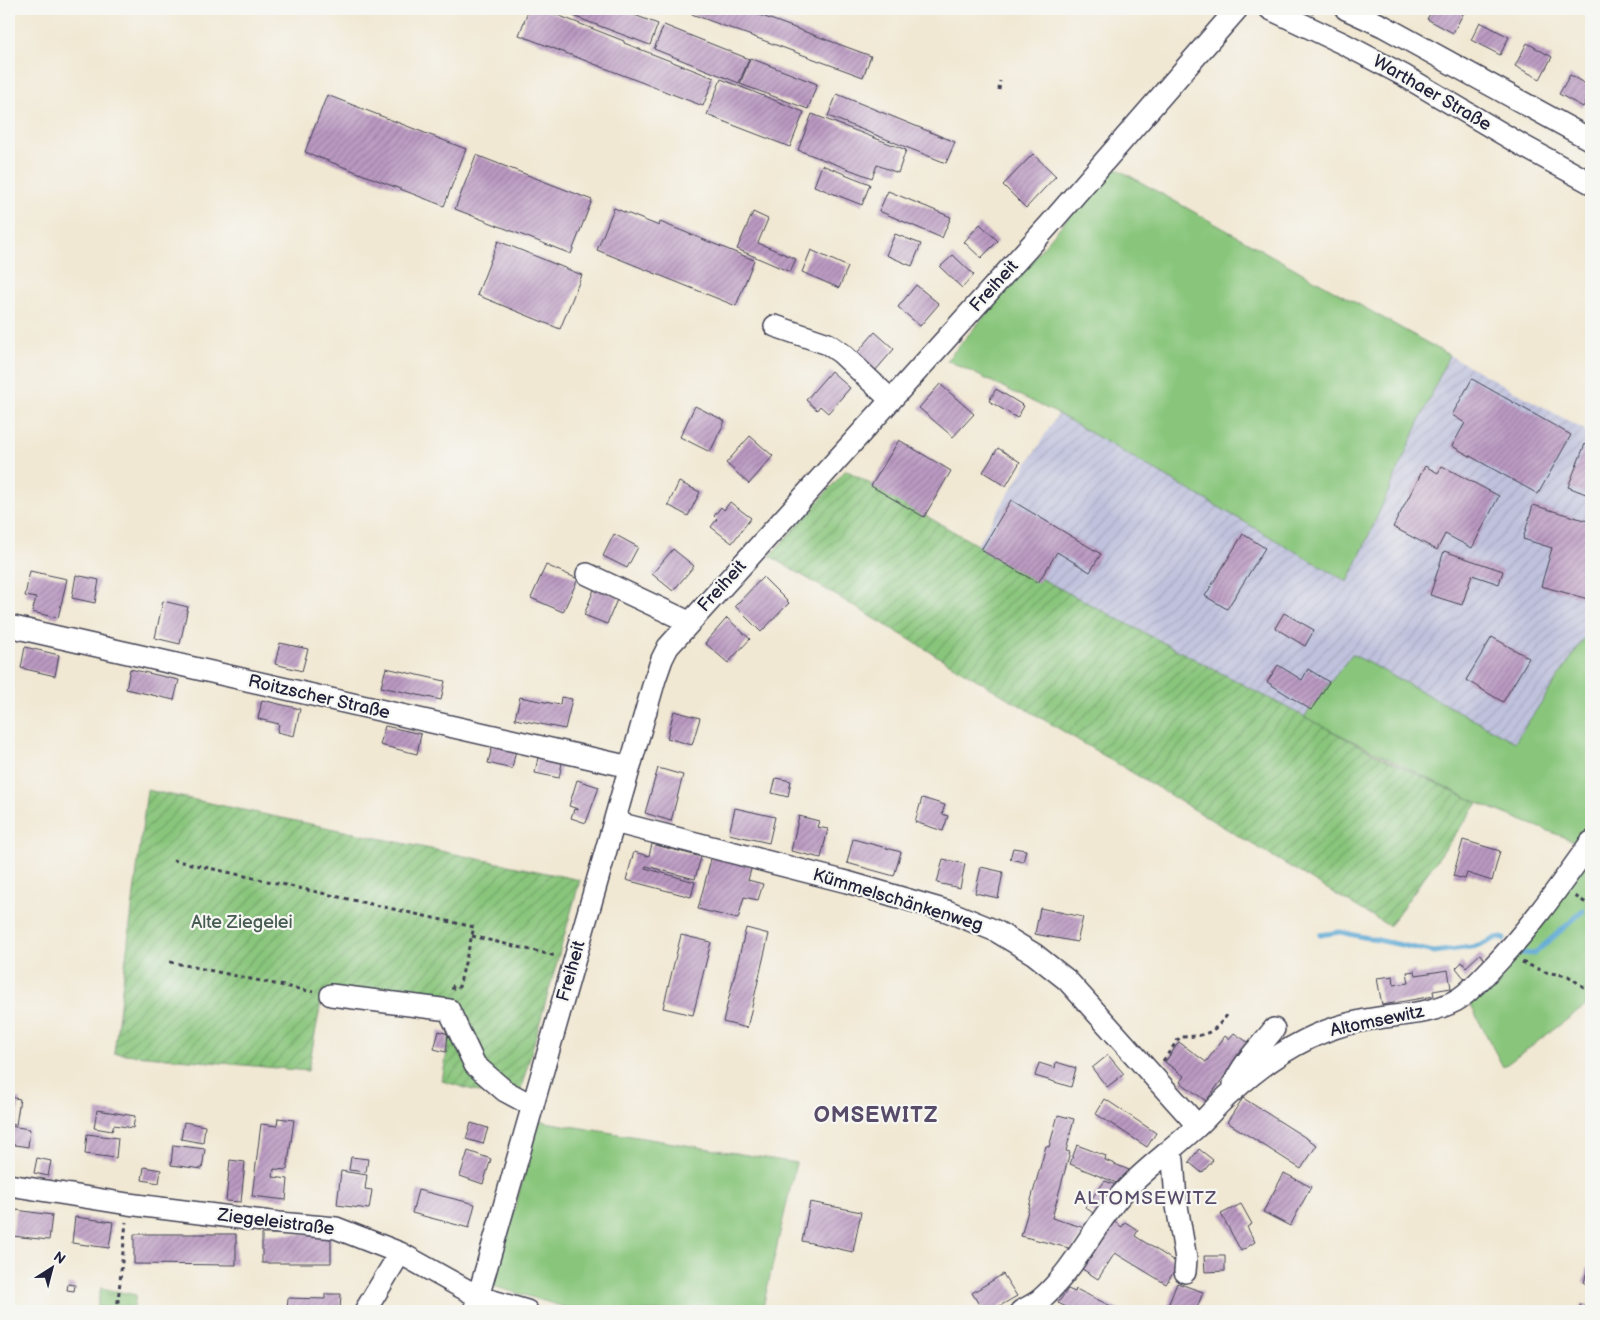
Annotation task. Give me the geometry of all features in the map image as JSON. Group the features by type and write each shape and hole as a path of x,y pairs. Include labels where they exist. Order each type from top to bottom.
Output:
{"street":[{"name":"Freiheit","path":"476,1304 630,766 662,659 668,647 1049,225 1237,9"},
{"name":"Warthaer Straße","path":"1270,9 1344,44 1403,75 1525,147 1591,183"},
{"name":"Warthaer Straße","path":"1346,9 1383,26 1591,140"},
{"path":"775,326 828,344 841,353 891,400"},
{"path":"587,574 689,622"},
{"name":"Roitzscher Straße","path":"9,626 630,766"},
{"name":"Kümmelschänkenweg","path":"614,822 847,882 947,911 996,931 1034,954 1067,980 1198,1126"},
{"name":"Altomsewitz","path":"1021,1311 1040,1299 1059,1279 1082,1251 1102,1219 1120,1196 1148,1168 1167,1154 1198,1126 1232,1092 1268,1063 1322,1032 1360,1021 1430,1009 1456,1001 1470,990 1505,955 1560,886 1591,842"},
{"path":"331,995 449,1010 475,1065 505,1091 533,1106"},
{"path":"1232,1092 1237,1077 1253,1052 1264,1043 1274,1029"},
{"path":"1167,1154 1173,1160 1176,1200 1186,1259 1184,1272"},
{"name":"Ziegeleistraße","path":"9,1185 128,1204 278,1223 336,1228 400,1254 476,1304 527,1311"},
{"path":"365,1311 400,1254"}],"path":[{"path":"1000,81 1000,90"},
{"path":"173,860 474,927 459,986 453,986 449,1010"},
{"path":"472,936 574,960"},
{"path":"1505,955 1545,972 1568,976 1591,992"},
{"path":"170,962 331,995"},
{"path":"1168,1068 1162,1062 1180,1037 1202,1036 1218,1026 1227,1015"},
{"path":"117,1311 128,1204"}],"shaded area":[{"path":"1449,355 1583,429 1591,436 1591,628 1515,742 1352,654 1304,717 977,545 1058,414 1348,582"}],"green space":[{"path":"1112,166 1449,355 1348,582 1058,414 947,360"},
{"path":"846,470 977,545 1381,757 1478,803 1389,926 770,556"},
{"path":"1591,628 1591,848 1478,803 1304,717 1352,654 1515,742"},
{"name":"Alte Ziegelei","path":"147,790 580,880 517,1103 442,1081 452,1023 438,1015 322,997 308,1071 114,1053"},
{"path":"1591,849 1591,1002 1503,1067 1470,1004"},
{"path":"539,1121 796,1163 762,1311 578,1311 493,1286"},
{"path":"101,1288 136,1295 133,1311 96,1311"}],"building":[{"path":"529,9 542,9 714,78 703,106 519,35"},
{"path":"576,9 619,9 658,24 650,45 573,16"},
{"path":"678,9 743,9 871,56 863,77"},
{"path":"1301,9 1315,9 1313,14"},
{"path":"1433,9 1457,9 1464,12 1453,33 1427,19"},
{"path":"1480,22 1509,37 1500,55 1471,40"},
{"path":"664,25 749,59 739,83 654,49"},
{"path":"1527,43 1552,57 1540,79 1515,66"},
{"path":"750,58 817,84 808,109 740,84"},
{"path":"1570,75 1591,87 1591,93 1583,107 1559,94"},
{"path":"721,79 804,112 790,147 707,115"},
{"path":"837,94 955,142 946,163 828,116"},
{"path":"327,95 466,149 444,206 305,152"},
{"path":"812,114 906,150 898,173 877,165 872,178 798,150"},
{"path":"1033,154 1056,176 1026,208 1003,185"},
{"path":"476,155 592,200 571,254 455,209"},
{"path":"822,165 870,184 862,205 814,186"},
{"path":"888,191 951,217 942,238 879,211"},
{"path":"614,208 659,226 660,222 754,260 736,306 597,250"},
{"path":"753,212 768,219 758,243 796,259 790,272 737,249"},
{"path":"980,224 998,241 981,258 964,242"},
{"path":"895,234 921,244 912,266 886,255"},
{"path":"498,241 582,275 560,329 477,295"},
{"path":"811,250 848,267 839,288 802,272"},
{"path":"953,255 974,275 962,288 940,267"},
{"path":"916,285 939,304 920,326 898,307"},
{"path":"875,332 894,349 875,371 856,354"},
{"path":"831,371 850,388 828,413 820,406 817,410 806,400"},
{"path":"1472,379 1571,435 1538,494 1452,446 1465,423 1452,415"},
{"path":"940,384 974,414 953,437 919,408"},
{"path":"996,389 1024,406 1017,418 989,401"},
{"path":"695,406 725,421 710,452 680,437"},
{"path":"750,436 773,456 749,484 726,463"},
{"path":"899,440 951,471 924,517 871,486"},
{"path":"1585,444 1591,447 1591,496 1568,487"},
{"path":"998,448 1020,462 1006,486 983,472"},
{"path":"1425,466 1438,473 1442,466 1499,496 1472,548 1445,534 1437,550 1393,527"},
{"path":"679,482 700,492 688,516 668,505"},
{"path":"1011,500 1101,554 1090,572 1057,552 1038,583 981,550"},
{"path":"730,502 751,518 732,543 711,527 717,519 714,516 721,507 724,510"},
{"path":"1533,505 1591,522 1591,589 1588,599 1541,586 1552,548 1523,539"},
{"path":"614,534 638,547 627,568 603,556"},
{"path":"1243,534 1265,548 1227,609 1205,596"},
{"path":"673,549 694,566 673,591 652,574"},
{"path":"1444,551 1503,571 1499,584 1472,575 1462,605 1430,595"},
{"path":"546,565 578,579 563,612 531,598"},
{"path":"30,571 67,579 58,618 32,612 36,598 25,596"},
{"path":"76,575 99,580 95,603 72,598"},
{"path":"763,577 789,603 761,632 735,606"},
{"path":"595,587 618,597 607,624 584,615"},
{"path":"163,601 188,607 180,644 155,638"},
{"path":"1284,613 1314,630 1305,646 1275,628"},
{"path":"727,618 750,639 728,663 705,643"},
{"path":"1492,637 1529,658 1503,702 1466,680"},
{"path":"280,643 308,649 302,671 275,664"},
{"path":"25,647 59,655 55,676 21,668"},
{"path":"1278,665 1302,680 1308,669 1329,682 1311,710 1267,682"},
{"path":"386,668 445,681 441,700 381,687"},
{"path":"130,669 179,680 174,700 126,689"},
{"path":"520,697 560,705 561,697 572,699 565,729 515,719"},
{"path":"262,700 300,709 294,736 277,732 279,724 258,719"},
{"path":"674,711 700,718 692,745 667,738"},
{"path":"385,726 421,734 417,754 380,745"},
{"path":"493,743 516,749 512,769 488,763"},
{"path":"539,752 563,758 559,778 535,773"},
{"path":"658,768 683,775 671,821 645,813"},
{"path":"776,778 791,781 788,797 772,793"},
{"path":"577,780 599,787 586,823 571,818 574,809 578,810 569,806"},
{"path":"922,798 945,805 942,814 948,816 943,831 915,822"},
{"path":"735,808 775,817 769,843 729,834"},
{"path":"799,816 819,821 817,827 828,829 821,858 791,851"},
{"path":"853,839 901,852 894,876 847,863"},
{"path":"1463,840 1500,851 1492,881 1467,873 1465,879 1453,876"},
{"path":"652,844 701,857 695,879 646,866 645,868 695,882 691,897 626,880 634,852 649,856"},
{"path":"1013,848 1026,850 1023,862 1010,859"},
{"path":"712,855 752,866 748,880 763,884 758,900 744,897 738,919 698,909"},
{"path":"943,859 965,864 960,888 937,883"},
{"path":"981,867 1003,872 998,898 975,893"},
{"path":"1040,908 1083,917 1077,942 1035,934"},
{"path":"746,928 769,934 747,1028 723,1022"},
{"path":"681,935 711,942 693,1015 663,1008"},
{"path":"1480,954 1485,960 1465,979 1456,968 1462,962 1466,967"},
{"path":"1448,970 1451,988 1433,991 1434,996 1382,1005 1377,978 1393,976 1394,985 1409,983 1407,972 1415,971 1416,975"},
{"path":"439,1031 448,1034 446,1052 434,1049"},
{"path":"1234,1033 1249,1043 1206,1101 1180,1082 1184,1076 1165,1062 1179,1042 1206,1062 1225,1036 1229,1039"},
{"path":"1108,1055 1124,1074 1107,1087 1092,1068"},
{"path":"1056,1062 1076,1068 1071,1087 1035,1076 1039,1063 1055,1068"},
{"path":"9,1097 20,1099 16,1125 9,1124"},
{"path":"1243,1098 1317,1145 1301,1169 1227,1122"},
{"path":"1105,1099 1156,1133 1147,1147 1096,1114"},
{"path":"97,1110 135,1116 133,1128 114,1125 112,1131 94,1128"},
{"path":"1058,1115 1074,1119 1066,1151 1070,1152 1052,1218 1085,1228 1073,1249 1021,1236 1046,1146 1049,1147"},
{"path":"278,1118 294,1120 287,1170 274,1169 273,1177 288,1179 286,1200 252,1196 261,1124 277,1126"},
{"path":"184,1122 205,1126 203,1143 181,1139"},
{"path":"471,1123 488,1128 483,1144 466,1139"},
{"path":"9,1126 30,1129 28,1147 9,1144"},
{"path":"87,1134 118,1138 116,1158 85,1154"},
{"path":"173,1145 205,1149 202,1169 171,1165"},
{"path":"1077,1145 1106,1156 1105,1160 1129,1170 1119,1184 1070,1164"},
{"path":"1199,1149 1213,1160 1202,1173 1189,1162"},
{"path":"468,1151 491,1159 483,1184 460,1176"},
{"path":"351,1157 368,1159 366,1172 349,1170"},
{"path":"37,1158 51,1161 48,1176 34,1173"},
{"path":"230,1160 245,1162 241,1202 226,1201"},
{"path":"144,1167 161,1170 159,1183 142,1180"},
{"path":"341,1171 367,1175 365,1189 372,1190 369,1209 337,1205"},
{"path":"1284,1173 1311,1187 1290,1226 1263,1212"},
{"path":"1105,1181 1119,1186 1097,1216 1085,1207"},
{"path":"418,1190 475,1204 469,1228 412,1213"},
{"path":"810,1202 861,1212 853,1252 802,1241"},
{"path":"1241,1204 1252,1224 1247,1227 1255,1242 1241,1251 1221,1214"},
{"path":"16,1210 52,1215 49,1240 12,1236"},
{"path":"75,1217 113,1222 109,1248 72,1243"},
{"path":"1113,1221 1122,1227 1125,1222 1138,1230 1135,1236 1179,1264 1166,1284 1115,1253 1098,1279 1079,1267"},
{"path":"134,1234 236,1234 236,1265 134,1264"},
{"path":"262,1234 331,1234 331,1263 262,1263"},
{"path":"1591,1255 1591,1284 1584,1283"},
{"path":"1204,1256 1225,1256 1225,1271 1205,1272"},
{"path":"1003,1274 1017,1296 991,1311 983,1311 972,1293"},
{"path":"1177,1283 1203,1292 1196,1311 1166,1311"},
{"path":"68,1284 75,1285 74,1291 67,1290"},
{"path":"1068,1289 1075,1292 1076,1289 1121,1311 1075,1311 1058,1303"},
{"path":"325,1294 341,1294 340,1311 287,1311 288,1298 325,1299"},
{"path":"1581,1304 1591,1306 1591,1311 1579,1311"}],"waterway":[{"path":"1521,953 1534,954 1583,911"},
{"path":"1320,935 1340,932 1434,952 1479,946 1496,938 1504,939"}],"district":[{"name":"OMSEWITZ","path":"876,1115"},
{"name":"ALTOMSEWITZ","path":"1146,1198"}]}
